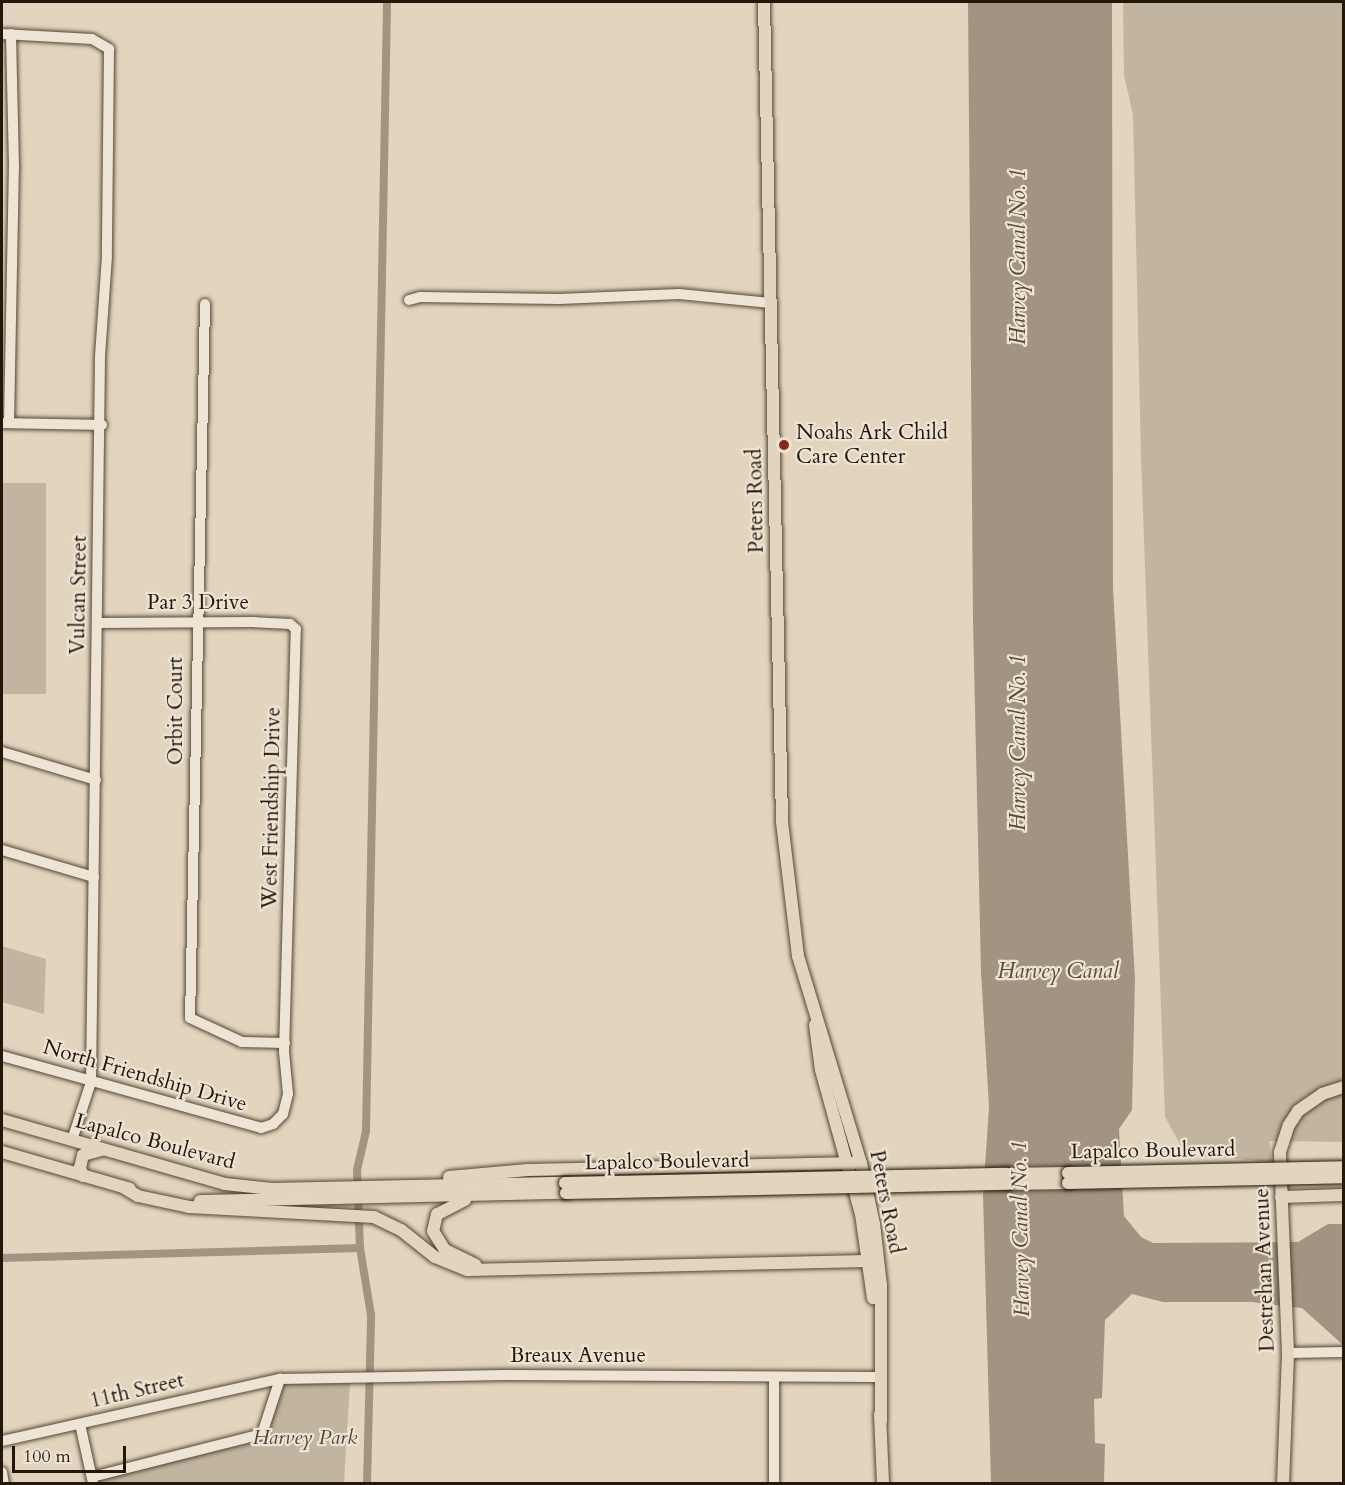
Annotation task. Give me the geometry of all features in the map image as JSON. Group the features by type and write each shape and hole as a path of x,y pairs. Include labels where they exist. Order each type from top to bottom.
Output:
{"main road":[{"name":"Peters Road","path":"764,2 782,822 796,944 855,1164 873,1261 884,1381 881,1421"},
{"name":"Destrehan Avenue","path":"1283,1484 1288,1353 1280,1152 1288,1125 1315,1098 1344,1087"},
{"name":"Lapalco Boulevard","path":"2,1120 225,1184 272,1189 345,1192 1344,1167"},
{"path":"83,1176 80,1168 83,1155 103,1150"},
{"name":"Lapalco Boulevard","path":"2,1152 123,1187 202,1201 345,1192"},
{"path":"373,1192 508,1171 855,1164"},
{"name":"Lapalco Boulevard","path":"373,1192 480,1196 566,1188 1344,1177"},
{"path":"123,1187 138,1196 189,1207 288,1215 344,1214 374,1217 401,1230 442,1261 468,1270 873,1261"},
{"path":"1281,1197 1344,1195"},
{"path":"480,1196 441,1210 434,1219 433,1232 436,1241 451,1254 492,1269"},
{"name":"Peters Road","path":"873,1261 876,1377 884,1484"}],"street":[{"path":"6,34 14,167 5,423 102,425"},
{"name":"Vulcan Street","path":"6,34 92,39 109,49 91,1082 72,1140"},
{"path":"409,300 420,297 558,299 678,294 771,303"},
{"name":"Orbit Court","path":"205,304 196,621 190,1018 242,1042 285,1048"},
{"name":"Par 3 Drive","path":"98,624 196,621 290,624 296,629"},
{"name":"West Friendship Drive","path":"285,1048 296,629"},
{"path":"2,752 96,780"},
{"path":"2,850 94,877"},
{"name":"North Friendship Drive","path":"2,1056 261,1128 273,1124 283,1114 288,1094 285,1048"},
{"path":"1288,1353 1344,1352"},
{"path":"774,1377 774,1484"},
{"name":"Breaux Avenue","path":"280,1379 876,1377"},
{"path":"80,1424 92,1480 262,1434 280,1379"},
{"name":"11th Street","path":"2,1441 280,1379"},
{"path":"2,1472 4,1484"}],"green space":[{"path":"1123,2 1343,2 1343,1142 1269,1141 1272,1162 1193,1155 1181,1146 1165,1117 1141,457 1133,115 1124,75"},
{"path":"2,483 46,483 46,694 2,694"},
{"path":"2,946 46,959 44,1014 2,1002"},
{"name":"Harvey Park","path":"280,1379 350,1382 344,1483 93,1484 92,1477 262,1435"}],"water":[{"name":"Harvey Canal","path":"968,2 1112,2 1113,588 1135,979 1132,1110 1119,1129 1124,1216 1141,1237 1153,1243 1298,1242 1328,1224 1343,1224 1343,1345 1302,1308 1251,1302 1163,1302 1132,1294 1105,1320 1102,1398 1094,1399 1095,1443 1105,1444 1104,1483 991,1483 983,1195 989,1107 981,972 973,621"}],"waterway":[{"path":"367,1484 371,1315 360,1248 357,1170 366,1131 387,2"},
{"path":"2,1258 360,1248"}],"place":[{"name":"Noahs Ark Child Care Center","path":"784,445"}],"water label":[{"name":"Harvey Canal No. 1","path":"1019,257"},
{"name":"Harvey Canal No. 1","path":"1019,743"},
{"name":"Harvey Canal No. 1","path":"1021,1229"}]}
